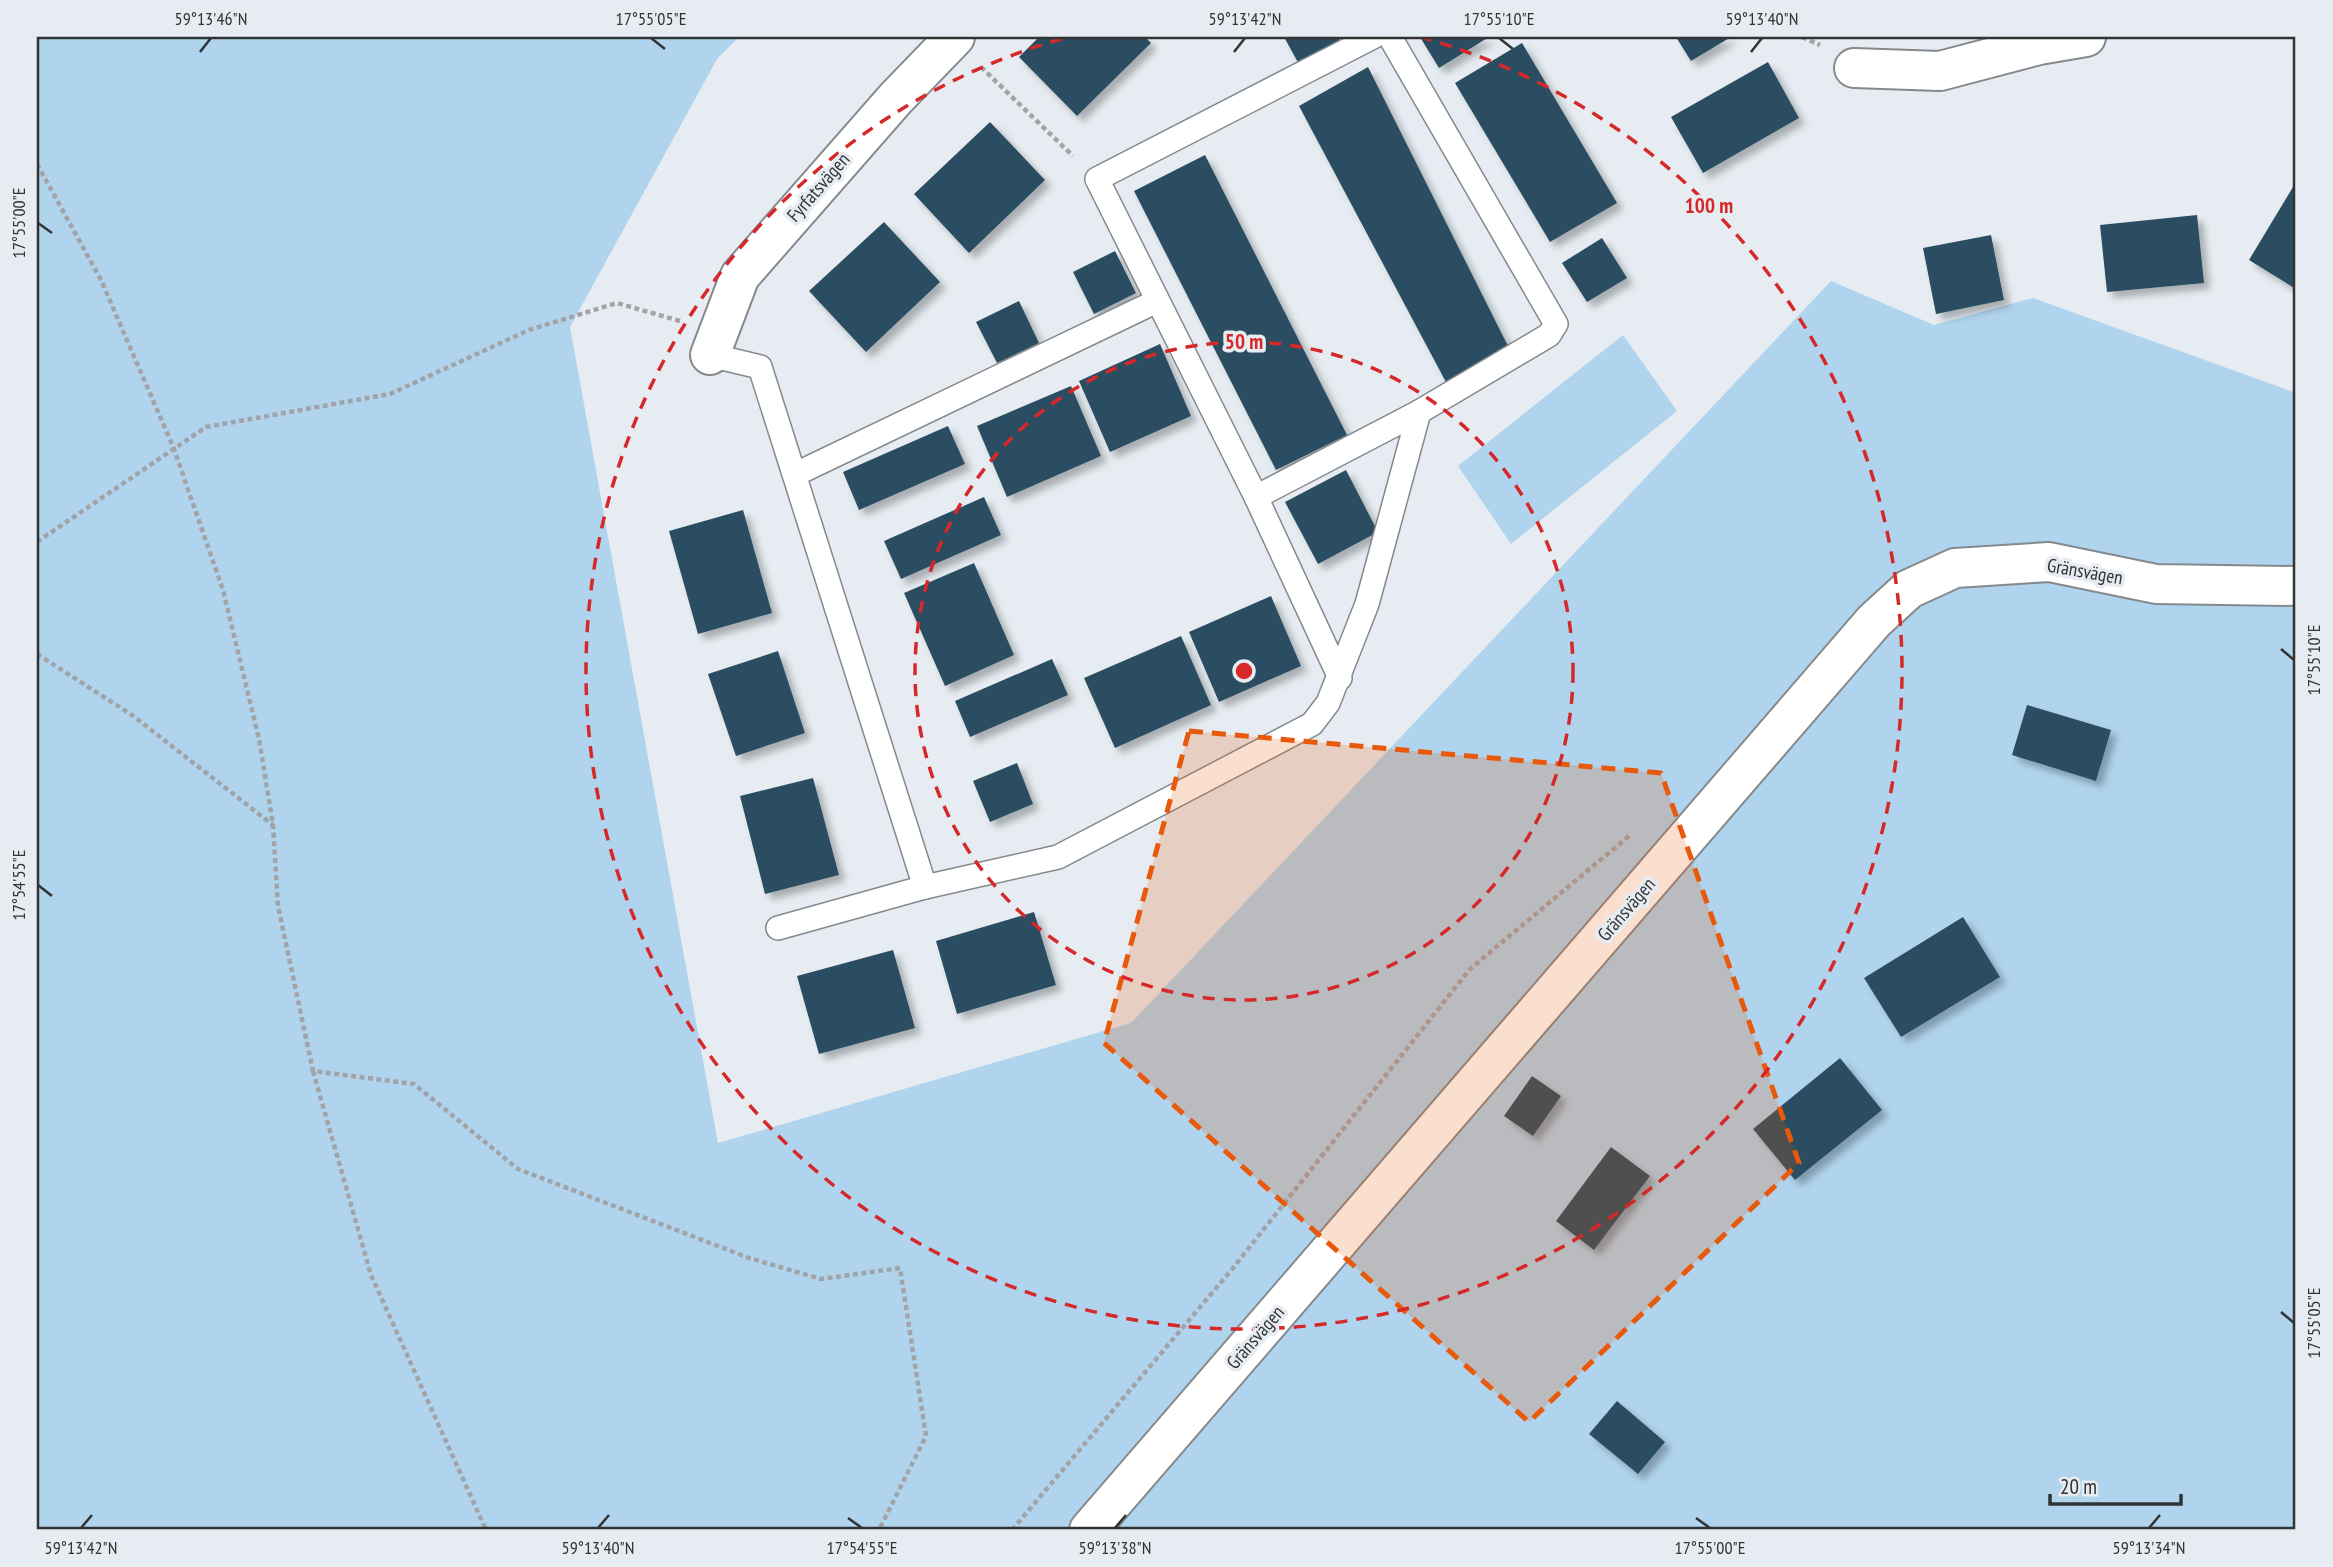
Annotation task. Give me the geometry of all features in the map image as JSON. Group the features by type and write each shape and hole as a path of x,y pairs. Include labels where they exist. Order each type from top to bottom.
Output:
{"street":[{"path":"1854,68 1940,71 2039,45 2086,37"},
{"name":"Fyrfatsvägen","path":"710,355 740,276 954,38"},
{"name":"Gränsvägen","path":"1089,1530 1874,621 1909,589 1955,568 2049,562 2156,584 2296,586"}],"lane":[{"path":"1340,678 1256,497 1097,179 1373,37"},
{"path":"1256,497 1419,412 1549,335 1556,324 1390,37"},
{"path":"796,474 1157,301"},
{"path":"710,355 760,367 925,887"},
{"path":"778,928 925,887 1058,857 1312,724 1328,703 1340,678 1367,604 1419,412"}],"path":[{"path":"954,38 1097,179"},
{"path":"37,164 101,280 174,449 223,590 259,739 273,825 278,906 313,1071 371,1275 486,1530"},
{"path":"37,542 205,427 390,394 529,330 617,303 688,323 710,355"},
{"path":"37,654 132,715 273,825"},
{"path":"1012,1530 1233,1268 1470,969 1633,832"},
{"path":"313,1071 414,1084 518,1169 750,1258 821,1279 900,1268 926,1436 879,1530"}],"highlighted area":[{"path":"1189,731 1661,773 1799,1163 1529,1422 1104,1043"}],"shaded area":[{"path":"37,37 739,37 717,59 570,327 718,1143 1131,1023 1831,281 1934,325 2033,298 2296,393 2296,1530 37,1530"},
{"path":"1623,335 1677,411 1511,544 1458,466"}],"building":[{"path":"1039,37 1145,37 1151,43 1077,116 1019,57"},
{"path":"1284,37 1338,37 1341,43 1300,66"},
{"path":"1420,37 1489,37 1439,68"},
{"path":"1676,37 1731,37 1691,61"},
{"path":"1522,43 1617,203 1550,242 1455,83"},
{"path":"1768,62 1799,118 1703,173 1671,117"},
{"path":"1368,67 1510,350 1447,384 1299,106"},
{"path":"990,122 1045,180 969,253 914,194"},
{"path":"1205,155 1347,435 1276,470 1134,191"},
{"path":"2293,187 2296,189 2296,289 2249,260"},
{"path":"2197,215 2204,283 2107,292 2100,225"},
{"path":"884,222 940,282 866,352 809,291"},
{"path":"1991,235 2004,300 1936,314 1923,248"},
{"path":"1602,238 1627,278 1587,302 1562,263"},
{"path":"1115,251 1136,293 1094,314 1073,272"},
{"path":"1019,301 1039,343 997,363 976,322"},
{"path":"1160,344 1191,416 1110,452 1079,381"},
{"path":"1071,386 1101,456 1007,497 977,426"},
{"path":"948,426 965,464 859,510 843,472"},
{"path":"1346,470 1378,532 1318,564 1285,502"},
{"path":"984,497 1001,535 901,579 884,541"},
{"path":"743,510 772,613 698,634 669,531"},
{"path":"974,563 1014,655 945,686 904,593"},
{"path":"1271,596 1301,666 1219,702 1189,632"},
{"path":"1181,636 1211,705 1115,748 1084,678"},
{"path":"778,651 805,733 736,756 708,674"},
{"path":"1052,659 1068,695 970,737 955,701"},
{"path":"2027,705 2111,730 2096,781 2012,755"},
{"path":"1017,763 1033,804 990,822 973,781"},
{"path":"813,778 839,875 765,894 740,796"},
{"path":"1034,912 1056,985 957,1014 936,941"},
{"path":"1963,917 2000,977 1901,1037 1864,978"},
{"path":"893,950 915,1028 819,1054 797,976"},
{"path":"1840,1058 1882,1110 1795,1180 1753,1129"},
{"path":"1532,1076 1561,1096 1533,1136 1504,1116"},
{"path":"1611,1147 1650,1176 1594,1250 1556,1221"},
{"path":"1617,1401 1665,1442 1638,1474 1589,1434"}]}
